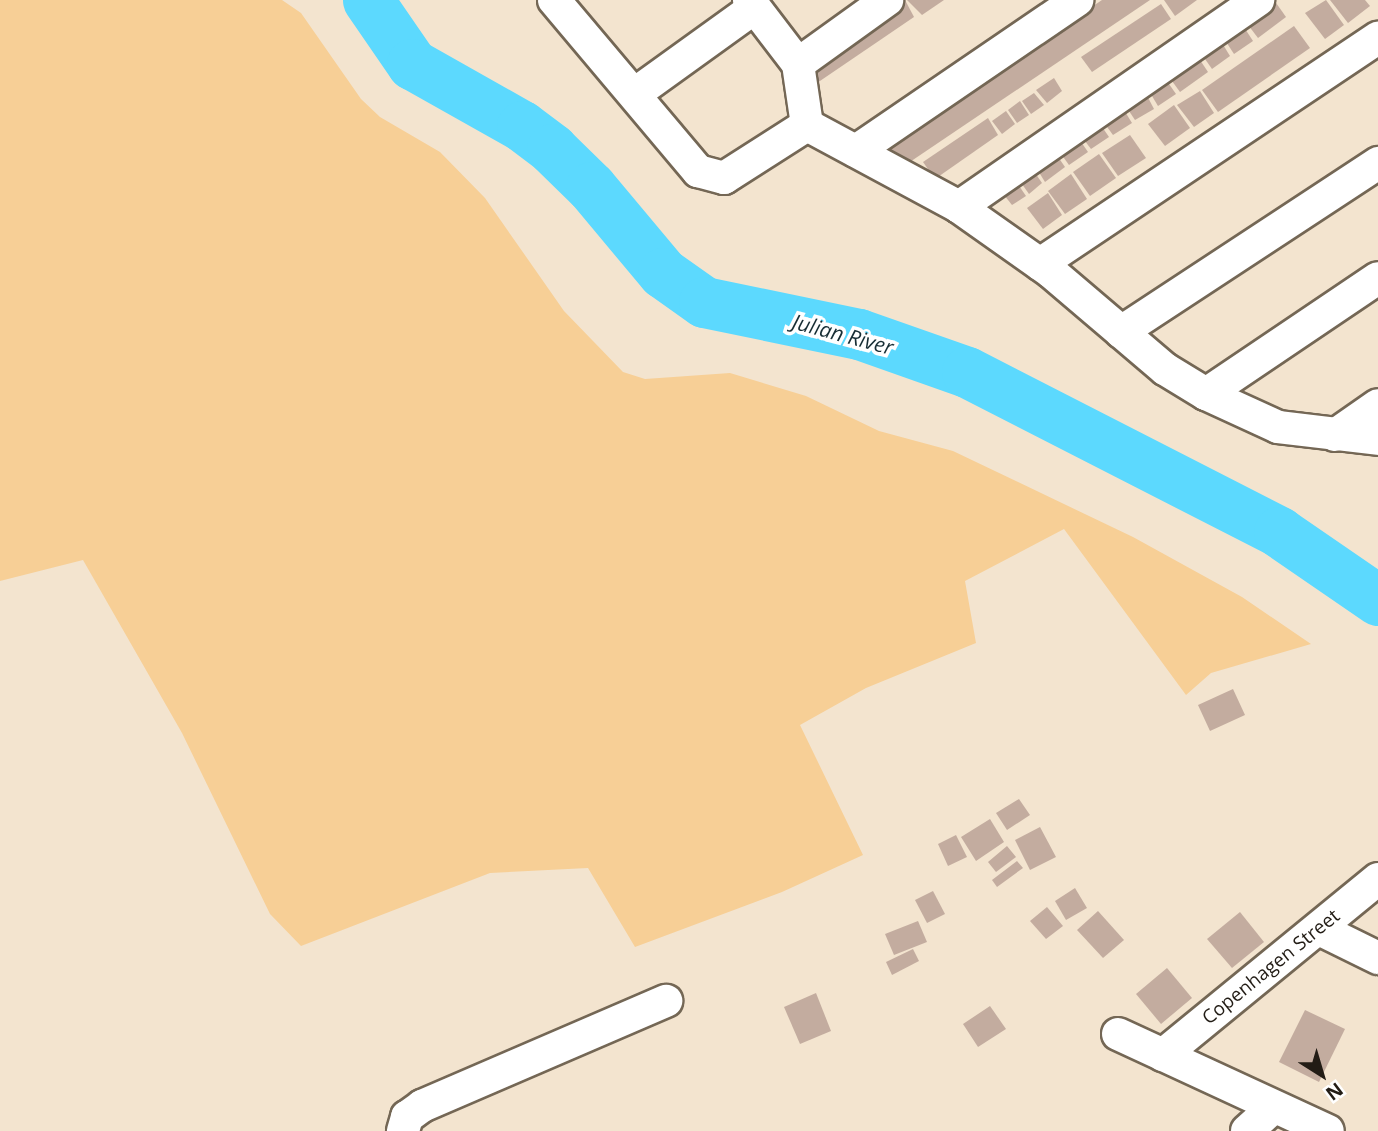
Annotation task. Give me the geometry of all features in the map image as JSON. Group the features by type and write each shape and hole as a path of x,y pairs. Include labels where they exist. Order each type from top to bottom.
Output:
{"street":[{"path":"856,151 1077,0"},
{"path":"959,207 1258,0"},
{"path":"798,64 881,2"},
{"path":"569,4 686,161 715,179 724,178 807,125"},
{"path":"636,93 751,4 798,64 807,125"},
{"path":"1040,264 1378,38"},
{"path":"807,125 959,207 1040,264 1121,332 1206,394 1278,427 1378,439"},
{"path":"1121,332 1378,163"},
{"path":"1206,394 1378,278"},
{"path":"1335,435 1378,405"},
{"name":"Copenhagen Street","path":"1163,1055 1378,879"},
{"path":"1319,929 1378,958"},
{"path":"403,1131 407,1117 422,1106 666,1001"},
{"path":"1118,1034 1328,1131"},
{"path":"1247,1131 1274,1107"}],"shaded area":[{"path":"0,0 282,0 301,13 361,99 380,117 440,152 485,198 564,311 623,372 645,379 730,373 806,396 879,431 953,451 1133,537 1242,597 1311,644 1211,673 1186,695 1064,529 965,581 976,643 866,688 800,725 863,855 782,892 635,947 588,868 490,873 301,946 270,914 182,733 83,560 0,581"}],"building":[{"path":"896,0 905,0 914,17 817,83 801,65"},
{"path":"907,0 944,0 922,15"},
{"path":"1102,0 1150,0 898,170 884,147"},
{"path":"1164,0 1197,0 1175,16"},
{"path":"1267,0 1274,0 1286,17 1258,38 1242,17"},
{"path":"1326,0 1344,25 1325,39 1305,13"},
{"path":"1330,0 1365,0 1370,6 1348,23"},
{"path":"1161,4 1171,19 1092,72 1081,57"},
{"path":"1240,21 1253,41 1234,54 1221,34"},
{"path":"1294,26 1310,48 1218,112 1202,90"},
{"path":"1217,35 1230,56 1212,69 1198,49"},
{"path":"1194,51 1208,72 1180,92 1164,70"},
{"path":"1162,74 1176,94 1158,106 1146,86"},
{"path":"1054,78 1062,91 1047,103 1036,90"},
{"path":"1143,88 1154,109 1135,120 1123,102"},
{"path":"1200,91 1214,113 1194,127 1177,105"},
{"path":"1034,93 1044,105 1031,114 1022,101"},
{"path":"1020,101 1029,115 1017,123 1008,110"},
{"path":"1119,102 1132,123 1113,135 1099,116"},
{"path":"1174,105 1190,128 1165,146 1148,124"},
{"path":"1006,111 1015,124 1002,134 992,121"},
{"path":"988,118 998,135 935,179 923,162"},
{"path":"1096,118 1109,137 1091,149 1078,132"},
{"path":"1075,133 1088,152 1069,165 1056,147"},
{"path":"1130,135 1146,158 1118,176 1102,153"},
{"path":"1052,148 1065,167 1045,182 1032,161"},
{"path":"1099,154 1116,178 1090,196 1073,172"},
{"path":"1029,164 1042,183 1029,194 1015,174"},
{"path":"1071,174 1087,199 1065,214 1048,191"},
{"path":"1013,177 1026,196 1012,205 996,185"},
{"path":"1048,193 1062,215 1043,229 1027,208"},
{"path":"1233,689 1245,715 1210,731 1198,705"},
{"path":"1019,799 1030,815 1007,830 996,813"},
{"path":"990,819 1004,842 976,861 961,837"},
{"path":"1040,827 1056,857 1030,870 1015,840"},
{"path":"956,835 967,857 948,866 938,844"},
{"path":"1007,846 1016,857 996,872 988,862"},
{"path":"1017,861 1023,868 997,887 992,880"},
{"path":"1075,888 1087,908 1066,920 1055,901"},
{"path":"933,891 945,914 927,923 915,900"},
{"path":"1047,907 1063,926 1046,939 1030,921"},
{"path":"1098,911 1124,940 1103,958 1077,930"},
{"path":"1240,912 1264,942 1232,968 1207,939"},
{"path":"918,921 927,942 894,955 885,934"},
{"path":"913,949 919,961 892,975 886,962"},
{"path":"1167,968 1192,998 1161,1024 1136,994"},
{"path":"816,993 831,1031 800,1044 784,1007"},
{"path":"990,1006 1006,1029 978,1047 963,1024"},
{"path":"1305,1010 1345,1029 1319,1082 1279,1062"}],"waterway":[{"name":"Julian River","path":"368,0 412,64 522,126 552,149 591,187 663,273 704,302 859,334 967,372 1279,532 1378,600"}]}
